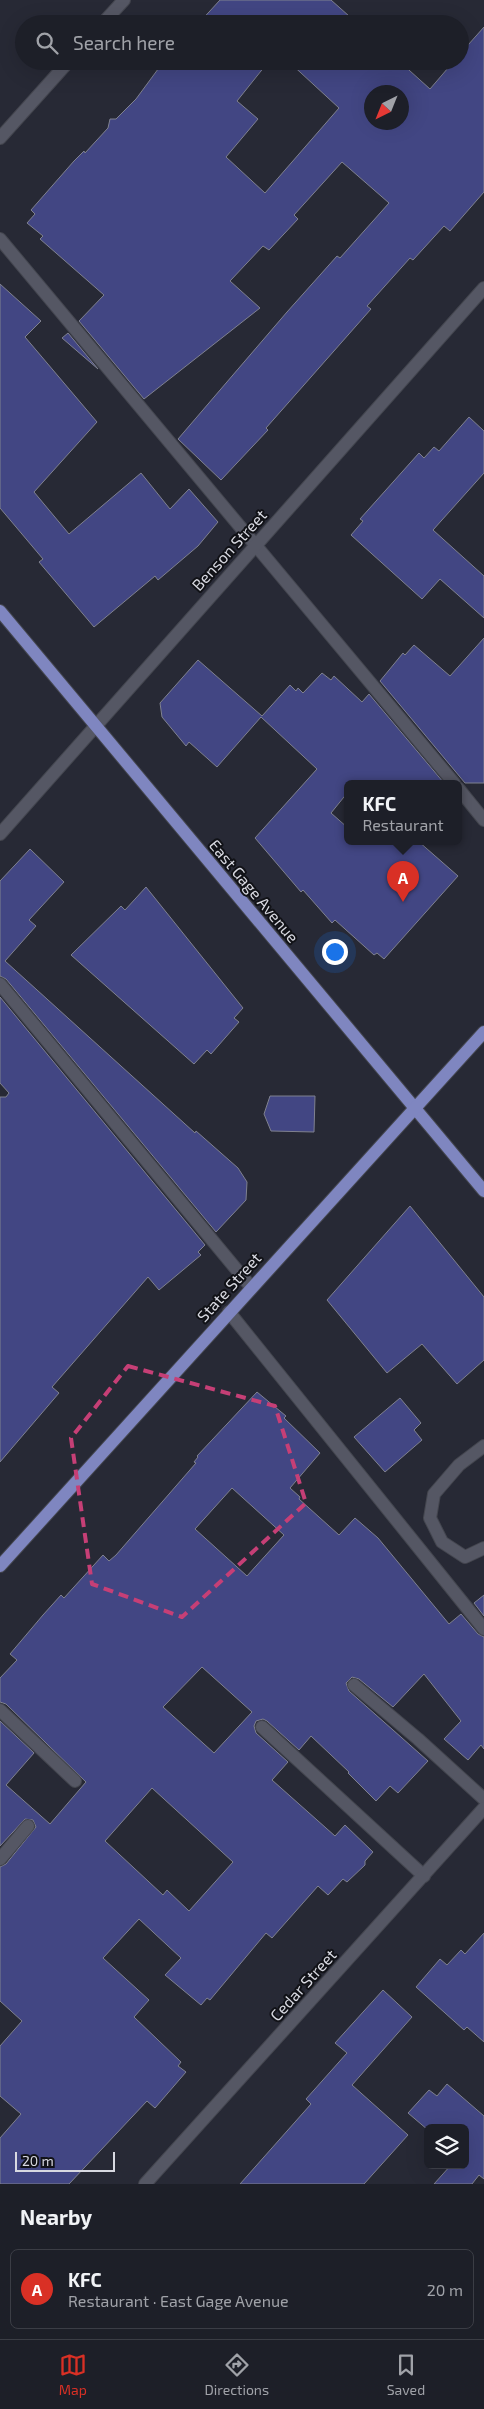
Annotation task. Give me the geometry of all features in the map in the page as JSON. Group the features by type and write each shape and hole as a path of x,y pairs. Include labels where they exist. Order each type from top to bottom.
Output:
{"main road":[{"name":"East Gage Avenue","path":"0,611 484,1192"},
{"name":"State Street","path":"0,1566 251,1287 482,1037"}],"street":[{"path":"110,15 124,0"},
{"path":"0,138 61,70"},
{"path":"0,239 451,780"},
{"name":"Benson Street","path":"0,834 254,545 484,288"},
{"path":"462,793 484,820"},
{"path":"0,984 251,1287"},
{"path":"229,1312 484,1629"},
{"path":"484,1446 460,1465 434,1494 430,1518 442,1542 465,1557 484,1548"},
{"path":"354,1685 418,1739 484,1799"},
{"path":"0,1710 75,1780"},
{"path":"262,1727 424,1876"},
{"name":"Cedar Street","path":"145,2184 484,1808"},
{"path":"0,1858 28,1826"}],"highlighted area":[{"path":"128,1366 275,1406 306,1503 182,1617 92,1584 71,1438"}],"building":[{"path":"220,0 331,0 348,15 206,15"},
{"path":"484,27 484,192 450,231 444,226 413,260 410,258 367,306 371,309 266,428 268,430 221,480 178,439 337,256 340,258 389,203 342,162 294,215 298,219 269,250 263,246 230,281 260,308 144,399 79,321 104,295 40,239 43,236 27,223 35,214 31,210 74,161 84,151 85,153 108,128 110,119 116,119 136,99 157,70 262,70 237,101 258,119 226,157 265,193 339,108 298,70 409,70 430,89 446,70 469,70 469,44"},
{"path":"0,284 41,321 25,337 97,422 34,492 69,534 141,473 170,509 189,489 218,522 198,546 158,580 155,576 94,627 39,562 43,559 0,508"},
{"path":"68,333 98,369 62,338"},
{"path":"469,417 484,431 484,473 433,530 484,576 484,618 440,579 422,599 351,535 363,521 360,519 419,453 424,458 434,447 439,451"},
{"path":"484,638 484,783 465,783 380,681 403,653 405,655 414,645 450,676"},
{"path":"198,660 262,716 290,685 296,691 298,688 303,693 322,673 331,680 334,676 362,702 369,694 441,780 344,780 344,797 331,813 344,824 344,845 423,845 458,876 384,959 377,953 374,955 335,920 332,923 303,890 301,892 255,838 317,769 261,717 217,767 189,742 186,746 162,717 160,703"},
{"path":"30,849 64,882 29,920 36,926 5,961 195,1133 196,1131 238,1168 247,1182 246,1200 216,1232 6,979 0,976 0,881"},
{"path":"146,887 243,1008 234,1018 239,1022 211,1054 207,1050 194,1064 71,955 121,906 125,910"},
{"path":"0,997 205,1245 198,1252 201,1255 159,1290 148,1277 52,1387 59,1393 0,1462 0,1097 6,1097 9,1093 0,1083"},
{"path":"270,1096 315,1096 314,1132 271,1131 264,1114"},
{"path":"410,1206 484,1297 484,1360 457,1384 422,1344 387,1373 327,1300"},
{"path":"257,1392 286,1416 284,1418 320,1453 290,1488 300,1497 299,1499 339,1535 355,1518 378,1538 449,1624 461,1614 478,1634 484,1637 484,1749 481,1745 468,1760 444,1739 461,1721 424,1674 393,1707 359,1679 352,1677 346,1683 349,1691 428,1761 398,1793 390,1786 376,1801 311,1736 299,1750 267,1721 263,1719 256,1721 254,1726 256,1733 288,1762 272,1780 335,1836 345,1825 373,1852 365,1861 365,1865 347,1882 343,1879 328,1895 318,1886 272,1938 266,1933 210,2000 207,1998 201,2005 165,1975 181,1958 139,1919 103,1958 149,2000 134,2017 181,2062 178,2066 186,2072 155,2108 147,2101 69,2184 0,2184 0,2138 21,2114 0,2096 0,2046 22,2021 0,2001 0,1867 6,1864 36,1827 33,1820 25,1819 0,1846 0,1721 34,1753 6,1785 50,1824 86,1782 6,1704 0,1702 0,1678 17,1660 10,1654 43,1615 61,1595 64,1598 103,1555 109,1561 116,1555 196,1463 194,1462 197,1456","holes":["232,1488 284,1535 247,1576 195,1529","202,1667 252,1712 214,1753 163,1707","152,1788 233,1862 189,1911 167,1890 163,1895 105,1841"]},
{"path":"400,1398 421,1423 414,1430 422,1440 385,1472 354,1437"},
{"path":"484,1595 484,1616 474,1603"},
{"path":"484,1933 484,2042 467,2027 464,2030 416,1987 440,1959 447,1965 461,1950 465,1954"},
{"path":"383,1990 412,2017 352,2085 408,2135 364,2184 240,2184 311,2104 306,2099 347,2053 335,2043"},
{"path":"447,2084 484,2116 484,2179 479,2175 472,2184 434,2184 447,2169 469,2169 469,2124 424,2124 424,2127 408,2113 429,2090 437,2096"}],"place":[{"name":"KFC","path":"403,902"}]}
